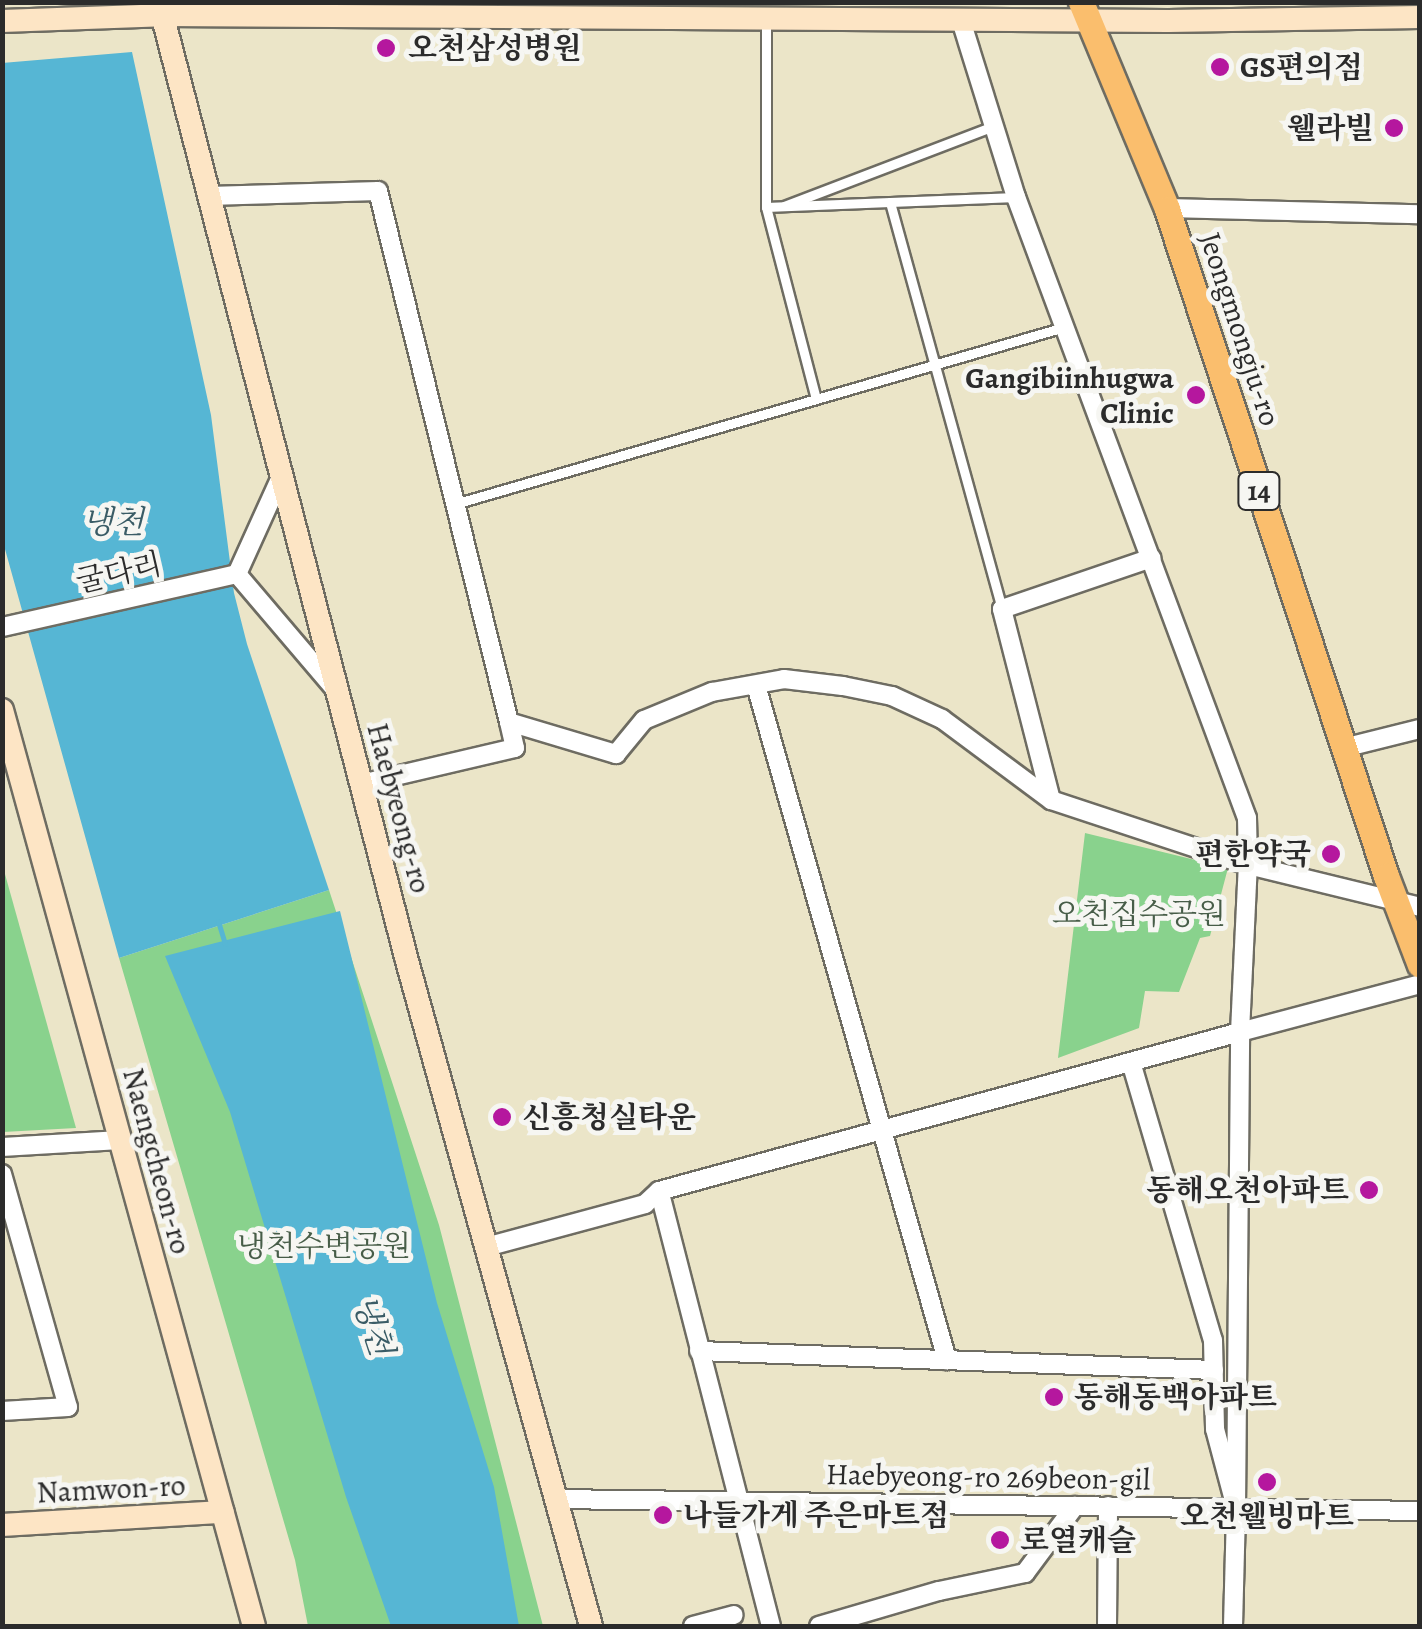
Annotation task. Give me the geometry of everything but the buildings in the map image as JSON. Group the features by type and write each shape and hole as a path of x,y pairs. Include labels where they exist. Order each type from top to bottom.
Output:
{"main road":[{"path":"2,22 121,16 160,8 714,10 766,19 1084,11 1341,10 1420,17"},
{"name":"Haebyeong-ro","path":"160,8 361,784 591,1626"},
{"name":"Jeongmongju-ro","path":"1084,11 1166,208 1343,748 1407,903 1420,965"},
{"name":"Naengcheon-ro","path":"2,710 6,738 254,1626"},
{"name":"Namwon-ro","path":"2,1525 223,1512"}],"street":[{"path":"949,14 994,126 1016,197 1247,818 1240,1032 1234,1626"},
{"path":"209,196 378,191 516,748 361,784"},
{"path":"1166,208 1420,214"},
{"path":"282,476 235,575 338,693"},
{"path":"1051,800 1002,608 1152,558"},
{"name":"굴다리","path":"8,626 235,575"},
{"path":"509,722 616,754 644,720 712,692 784,679 892,696 974,739 1051,800 1248,864 1407,903"},
{"path":"756,684 947,1360"},
{"path":"1343,748 1420,729"},
{"path":"486,1247 645,1204 658,1191 1420,984"},
{"path":"1131,1062 1213,1340 1215,1429 1236,1508"},
{"path":"2,1146 120,1140"},
{"path":"2,1174 68,1407 2,1411"},
{"path":"658,1191 771,1626"},
{"path":"699,1351 1214,1370"},
{"name":"Haebyeong-ro 269beon-gil","path":"555,1499 1420,1511"},
{"path":"819,1626 939,1591 1025,1573 1075,1506"},
{"path":"1107,1626 1108,1506"},
{"path":"693,1626 734,1616"}],"lane":[{"path":"766,19 766,207 816,399"},
{"path":"784,206 994,126"},
{"path":"766,207 1016,197"},
{"path":"890,202 939,366 1002,608"},
{"path":"458,503 1067,326"}],"green space":[{"name":"오천집수공원","path":"1085,833 1228,868 1210,936 1200,938 1179,992 1145,991 1139,1028 1058,1058"},
{"path":"3,867 76,1128 3,1132"},
{"name":"냉천수변공원","path":"329,890 439,1225 543,1626 308,1626 295,1560 119,958"}],"water":[{"name":"냉천","path":"132,52 211,415 234,593 247,644 329,890 119,958 3,542 2,63"},
{"name":"냉천수변공원","path":"340,911 437,1303 494,1487 519,1626 391,1626 346,1497 230,1112 165,956"}],"waterway":[{"name":"냉천","path":"218,921 225,944"}],"place":[{"name":"오천삼성병원","path":"386,48"},
{"name":"GS편의점","path":"1220,67"},
{"name":"웰라빌","path":"1394,128"},
{"name":"Gangibiinhugwa Clinic","path":"1196,395"},
{"name":"편한약국","path":"1331,854"},
{"name":"신흥청실타운","path":"502,1117"},
{"name":"동해오천아파트","path":"1369,1190"},
{"name":"동해동백아파트","path":"1054,1397"},
{"name":"오천웰빙마트","path":"1267,1482"},
{"name":"나들가게 주은마트점","path":"663,1515"},
{"name":"로열캐슬","path":"1000,1540"}]}
